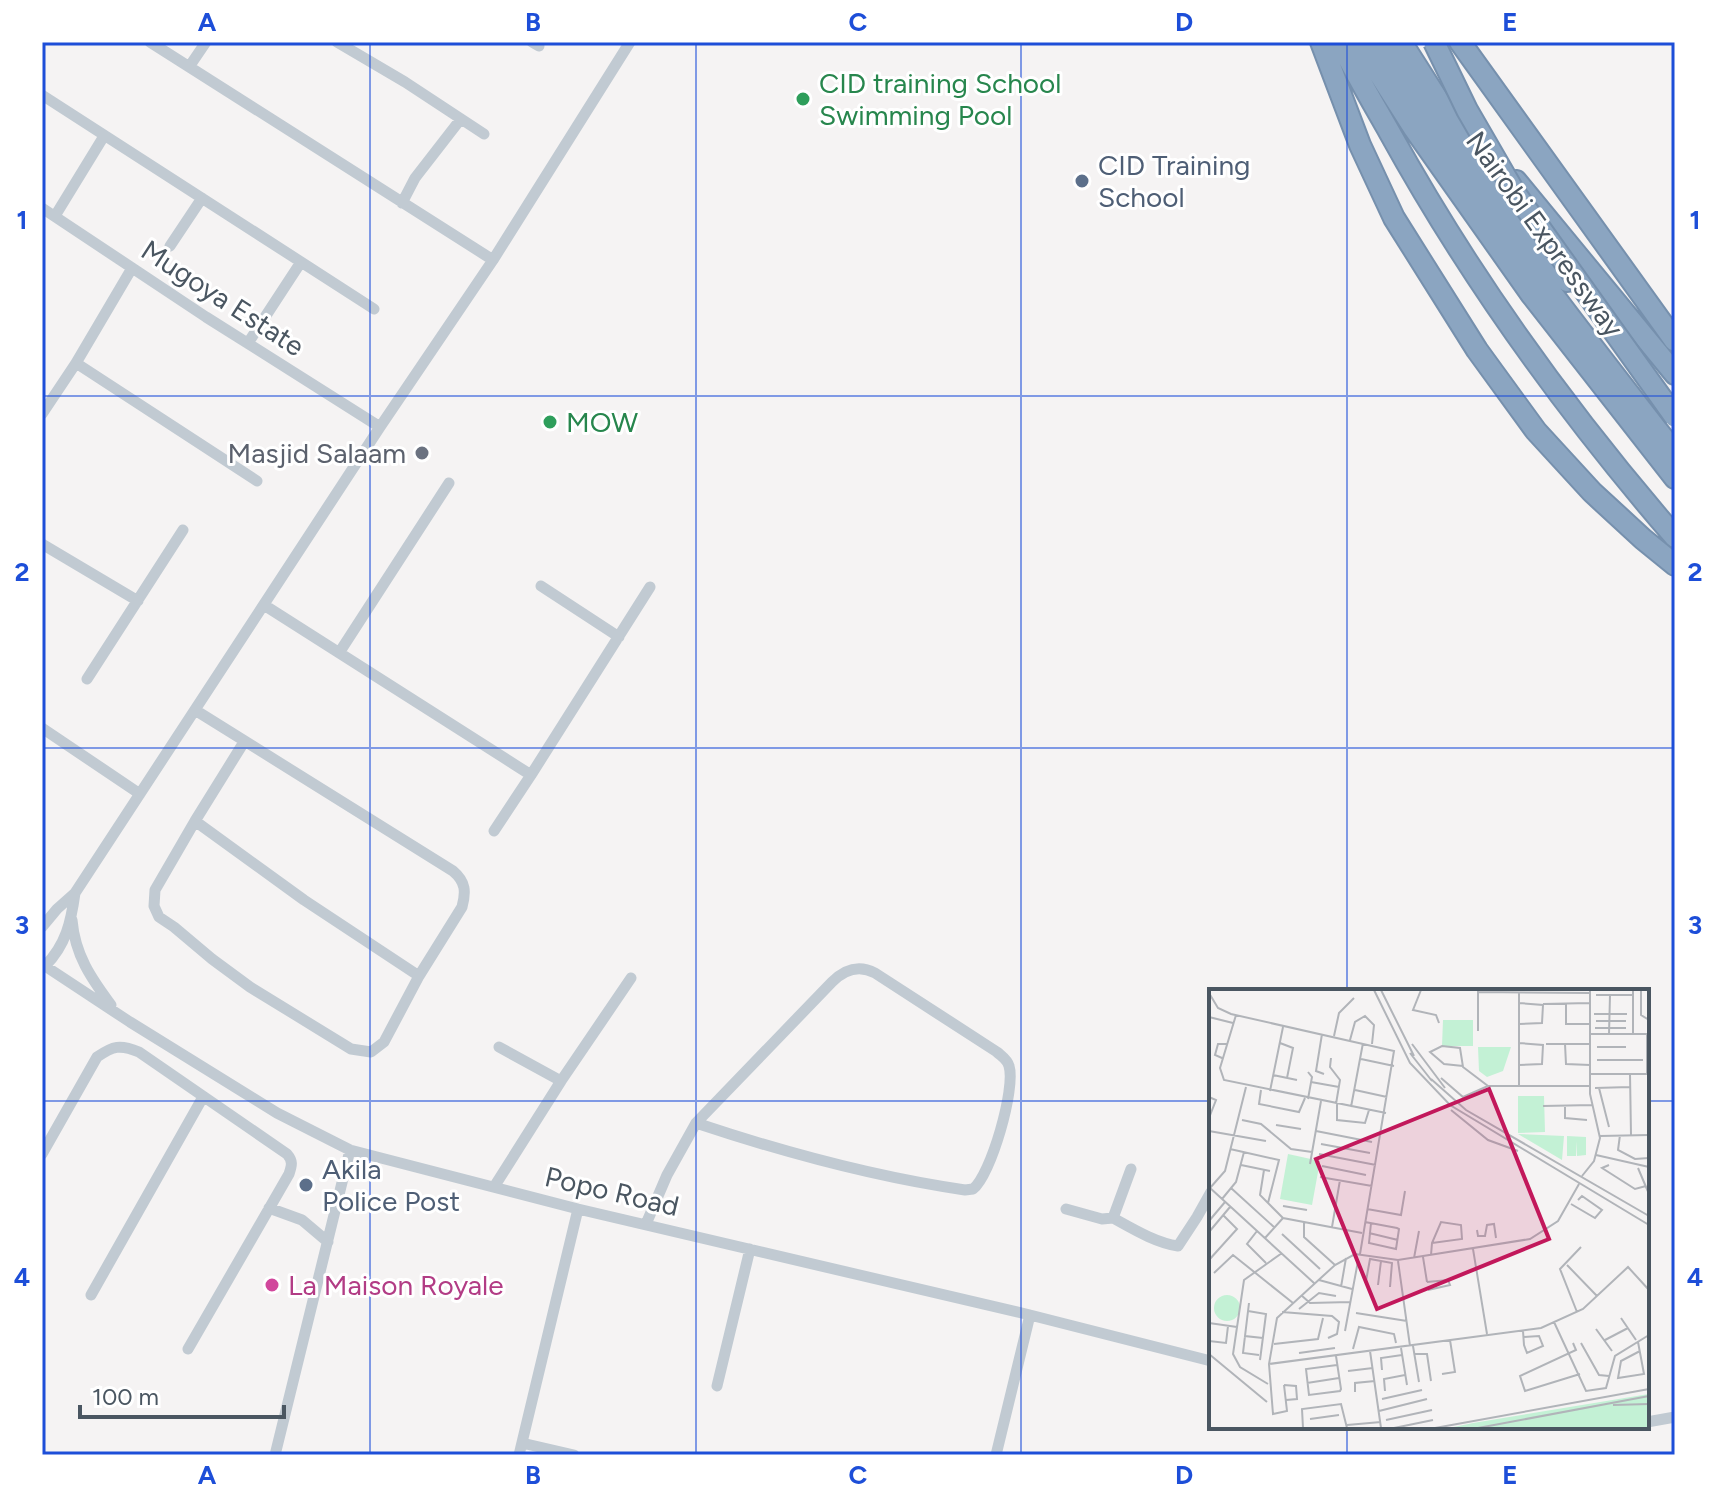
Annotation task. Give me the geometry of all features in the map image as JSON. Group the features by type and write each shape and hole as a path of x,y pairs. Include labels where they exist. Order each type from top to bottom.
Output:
{"highway":[{"path":"1321,42 1360,145 1394,218 1477,350 1536,431 1592,492 1675,565"},
{"path":"1340,42 1414,176 1465,260 1577,418 1675,537"},
{"path":"1359,42 1413,127 1531,294 1675,478"},
{"name":"Nairobi Expressway","path":"1379,42 1466,175 1675,453"},
{"name":"Nairobi Expressway","path":"1401,42 1489,180 1675,419"},
{"path":"1416,42 1450,101 1675,374"},
{"path":"1434,42 1467,110 1515,193 1675,419"},
{"path":"1460,42 1675,341"}],"street":[{"path":"150,42 493,260"},
{"path":"189,67 206,42"},
{"path":"337,42 484,134"},
{"path":"42,927 75,893 493,260 630,42"},
{"path":"42,95 374,309"},
{"path":"402,203 415,178 460,120"},
{"path":"55,216 104,136"},
{"path":"170,246 202,198"},
{"name":"Mugoya Estate","path":"42,208 380,427"},
{"path":"248,343 301,262"},
{"path":"42,412 76,363 132,268"},
{"path":"76,363 257,481"},
{"path":"339,653 449,483"},
{"path":"87,679 183,530"},
{"path":"42,544 138,601"},
{"path":"541,586 619,637"},
{"path":"494,831 650,587"},
{"path":"264,605 531,775"},
{"path":"195,710 453,871 465,886 462,907 419,976 384,1042 371,1052 351,1049 250,987 159,917 154,906 155,890 244,742"},
{"path":"42,728 140,794"},
{"path":"195,821 304,900 419,976"},
{"path":"75,893 73,935 81,959 115,1011"},
{"path":"42,916 57,909"},
{"path":"43,965 58,952 72,916"},
{"name":"Popo Road","path":"43,965 277,1113 350,1150 578,1209 1030,1315 1209,1360"},
{"path":"646,1224 667,1175 696,1123 840,974 853,968 869,969 900,988 997,1052 1009,1067 1006,1103 995,1149 984,1176 973,1189 902,1180 736,1137 696,1123"},
{"path":"494,1187 631,978"},
{"path":"42,1154 97,1057 112,1047 127,1047 139,1052 291,1159 289,1174 188,1349"},
{"path":"499,1047 561,1081"},
{"path":"91,1295 203,1097"},
{"path":"275,1455 350,1150"},
{"path":"1113,1218 1131,1169"},
{"path":"1066,1209 1102,1219 1113,1218 1141,1233 1178,1246 1209,1196"},
{"path":"269,1208 302,1220 328,1242"},
{"path":"574,1455 520,1449 578,1209"},
{"path":"717,1386 750,1249"},
{"path":"996,1455 1030,1315"},
{"path":"1649,1422 1675,1417"}],"place":[{"name":"CID training School Swimming Pool","path":"803,99"},
{"name":"CID Training School","path":"1082,181"},
{"name":"MOW","path":"550,422"},
{"name":"Masjid Salaam","path":"422,453"},
{"name":"Akila Police Post","path":"306,1185"},
{"name":"La Maison Royale","path":"272,1285"}]}
